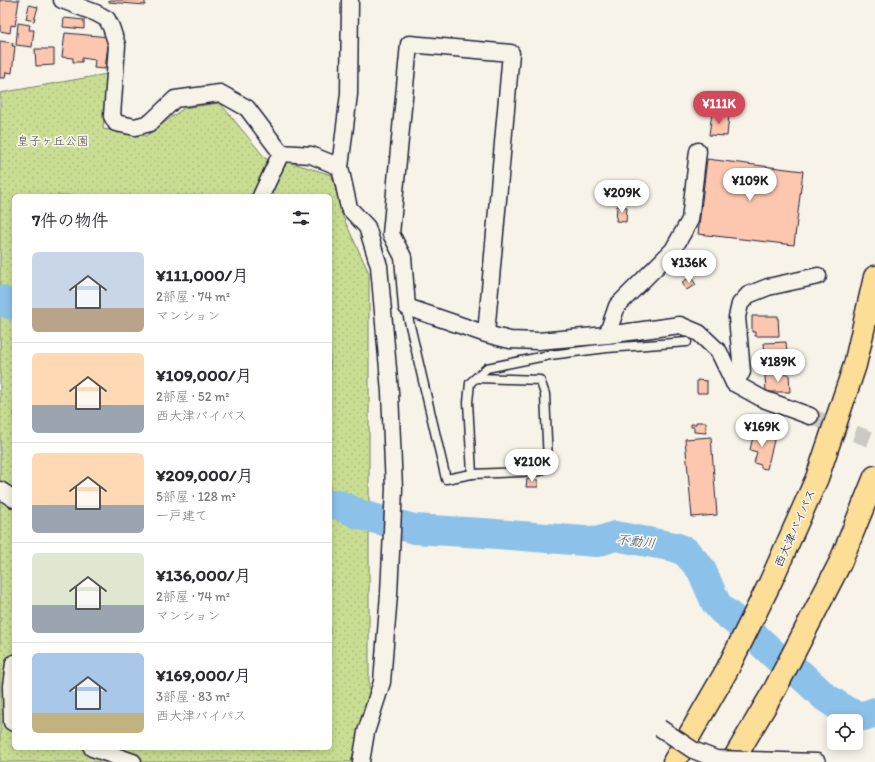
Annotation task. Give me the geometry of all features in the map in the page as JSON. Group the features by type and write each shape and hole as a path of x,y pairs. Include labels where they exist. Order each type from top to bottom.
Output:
{"highway":[{"name":"西大津バイパス","path":"674,762 727,670 770,583 818,478 854,365 875,277"},
{"path":"740,761 774,689 840,562 875,477"}],"street":[{"path":"62,0 96,7 111,27 117,45 112,116 116,123 135,127 150,123 175,99 220,93 247,108 281,154"},
{"path":"350,0 349,94 340,167 349,208 366,227 379,266 390,392 394,489 389,594 382,682 366,732 361,762"},
{"path":"486,334 511,53 409,44 391,234 403,257 407,307 486,334 510,340 531,341 606,335 680,325 700,333 719,352 734,383 763,399 810,416"},
{"path":"606,335 617,306 673,250 690,220 698,151"},
{"path":"281,154 311,155 340,167"},
{"path":"262,194 281,154"},
{"path":"366,227 392,223"},
{"path":"734,383 742,372 737,317 740,304 748,295 768,287 818,276"},
{"path":"0,490 12,498"},
{"path":"12,686 12,722"},
{"path":"660,728 693,750 716,759 740,761 817,762"},
{"path":"98,750 133,762"}],"lane":[{"path":"407,307 408,317 446,480 472,474 541,471 548,462 545,394 540,380 476,378"},
{"path":"472,474 468,402 470,383 487,368 550,355 607,348 687,342"}],"green space":[{"name":"皇子ヶ丘公園","path":"107,74 103,129 146,136 184,108 220,103 266,159 289,162 332,175 343,217 369,273 369,693 351,762 0,762 0,93"}],"building":[{"path":"0,0 19,0 15,26 11,25 10,33 0,31"},
{"path":"109,0 145,0 145,5 109,2"},
{"path":"29,5 38,7 34,21 26,19"},
{"path":"64,18 84,20 84,29 63,27"},
{"path":"18,23 30,25 29,30 34,30 32,47 16,45"},
{"path":"65,33 109,37 105,69 94,68 95,60 82,58 82,62 73,62 73,58 62,57"},
{"path":"0,41 13,43 12,46 15,46 12,73 6,72 5,78 0,78"},
{"path":"35,49 54,49 54,65 36,66"},
{"path":"712,113 729,115 727,136 709,135"},
{"path":"707,159 803,171 794,245 698,234"},
{"path":"617,206 627,207 626,222 616,221"},
{"path":"691,277 696,285 686,290 682,282"},
{"path":"752,316 778,316 779,336 755,336 755,332 752,332"},
{"path":"786,342 788,367 766,368 764,343"},
{"path":"789,374 790,392 766,392 765,375"},
{"path":"697,380 707,381 707,393 697,393"},
{"path":"696,422 706,422 706,433 694,432 694,427 691,427 691,424 696,424"},
{"path":"754,432 775,436 767,469 761,468 761,465 754,463 757,452 750,450"},
{"path":"711,437 717,515 692,517 685,439"},
{"path":"527,479 538,480 538,487 526,487"}],"waterway":[{"name":"不動川","path":"0,300 12,305"},
{"name":"不動川","path":"332,505 337,504 361,515 414,529 597,542 615,536 675,547 686,552 701,569 716,603 722,610 751,633 780,660 800,674 825,697 846,711 855,715 864,716 875,712"}],"tunnel":[{"path":"810,416 875,441"}]}
